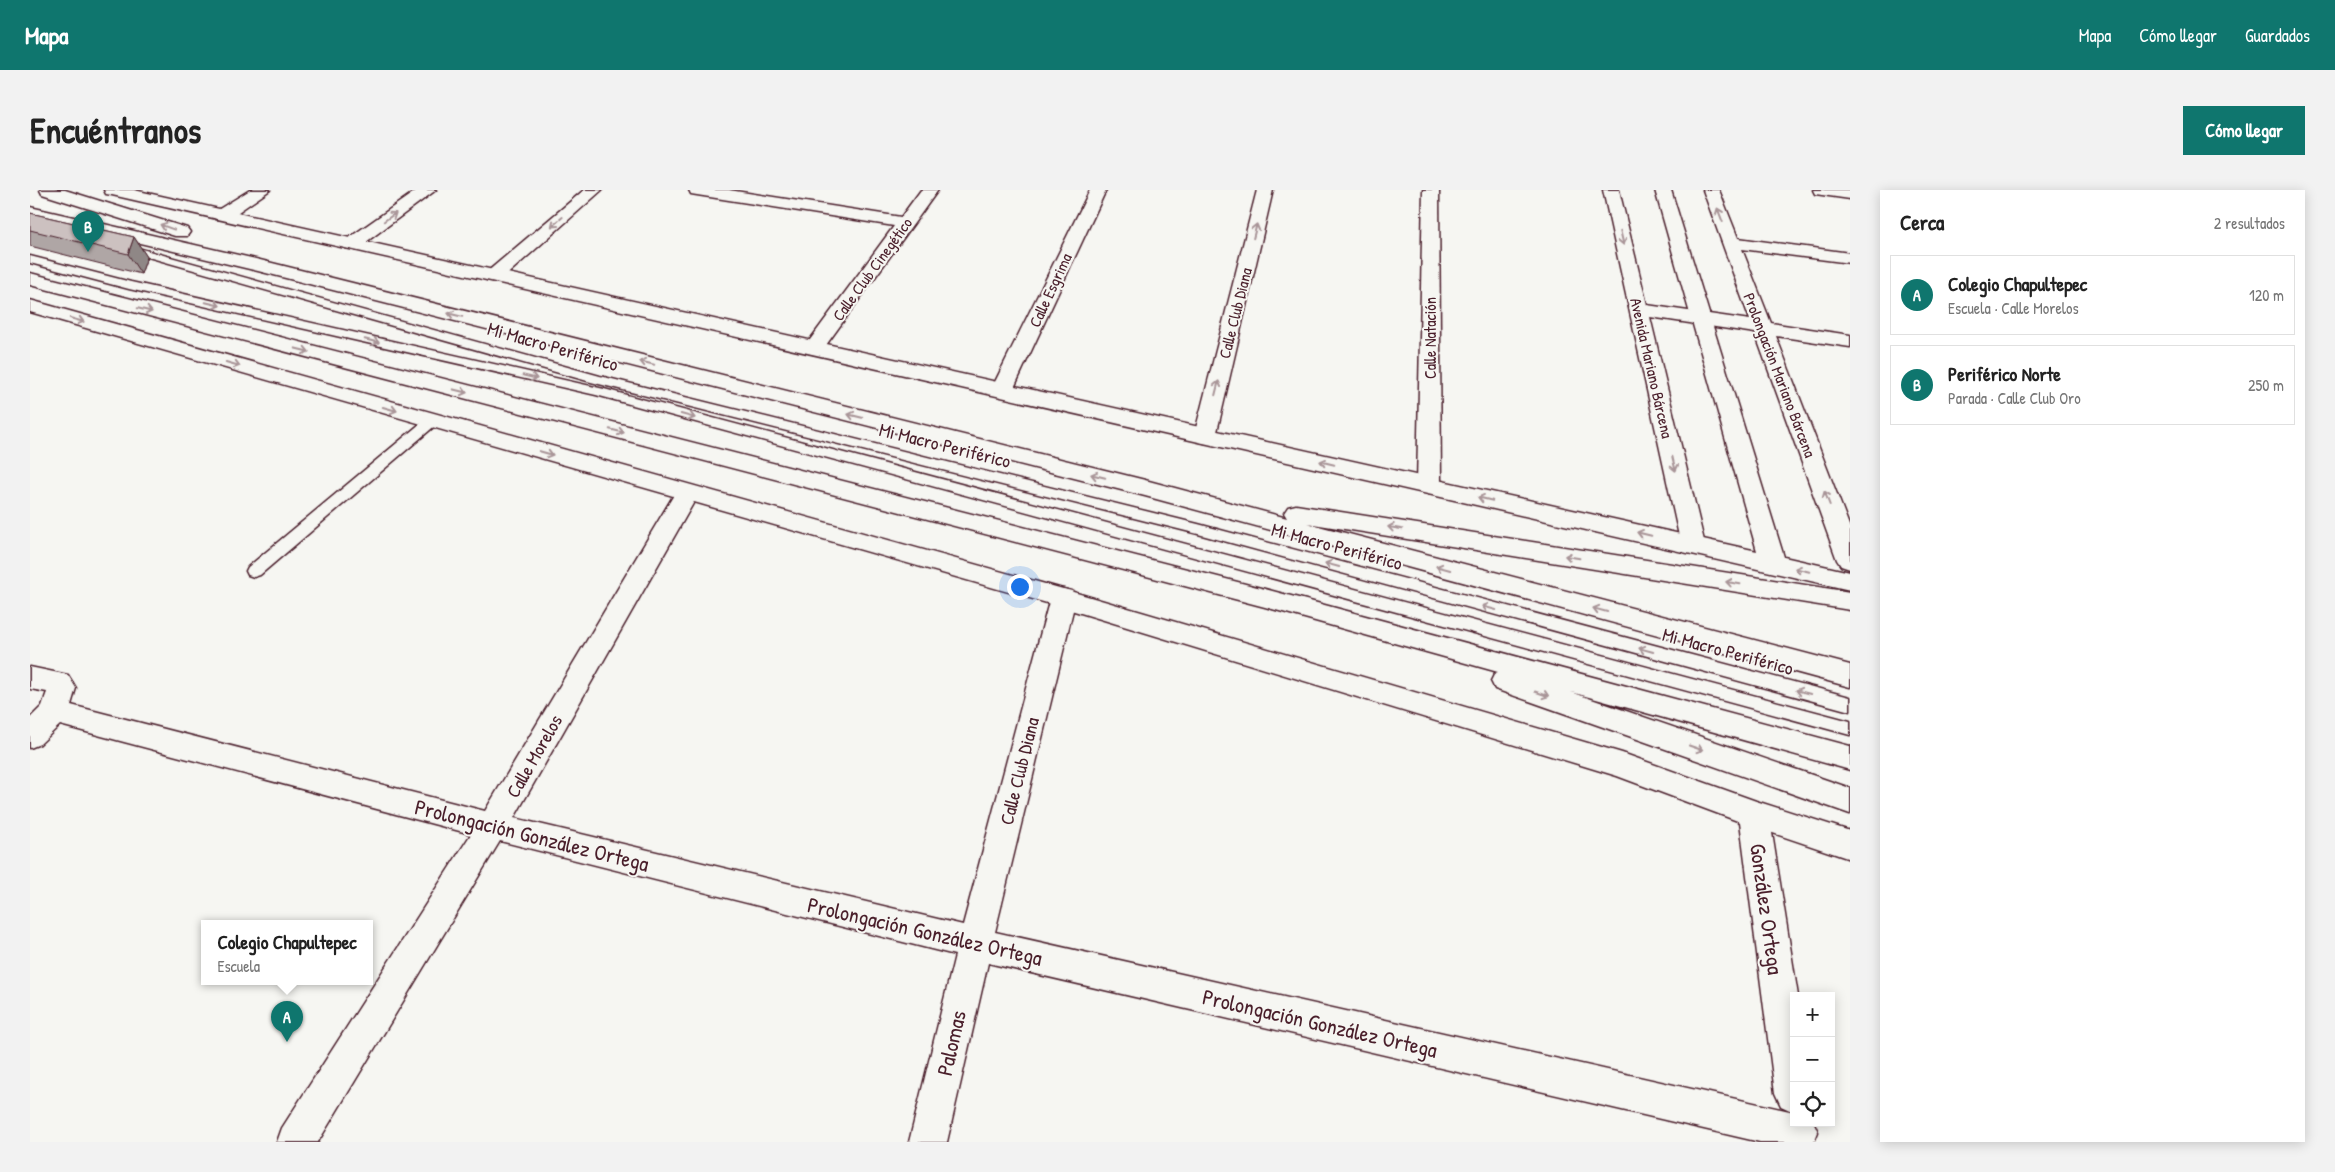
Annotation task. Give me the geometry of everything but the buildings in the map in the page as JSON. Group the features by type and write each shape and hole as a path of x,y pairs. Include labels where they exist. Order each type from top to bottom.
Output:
{"main road":[{"path":"48,190 154,222 260,266"},
{"path":"112,190 1850,581"},
{"path":"222,215 262,190"},
{"path":"352,244 428,190"},
{"path":"494,276 594,190"},
{"path":"697,190 906,223"},
{"name":"Calle Club Cinegético","path":"814,348 930,190"},
{"name":"Calle Esgrima","path":"1002,390 1098,190"},
{"name":"Calle Club Diana","path":"1205,436 1265,190"},
{"name":"Calle Natación","path":"1429,486 1431,190"},
{"name":"Avenida Mariano Bárcena","path":"1611,190 1693,545"},
{"path":"1663,190 1773,563"},
{"path":"1821,190 1850,194"},
{"name":"Prolongación Mariano Bárcena","path":"1707,191 1731,242 1850,560"},
{"path":"30,212 260,266 1145,488 1850,676"},
{"path":"1731,242 1850,258"},
{"path":"30,279 1265,598 1850,758"},
{"path":"30,306 1063,598 1622,765 1754,814 1850,845"},
{"path":"1638,309 1850,341"},
{"path":"1145,488 1850,601"},
{"name":"Calle Morelos","path":"296,1142 493,826 687,493"},
{"name":"Calle Club Diana","path":"975,944 1063,598"},
{"path":"1265,598 1850,801"},
{"path":"30,678 58,683 62,688 55,712 30,736"},
{"name":"Prolongación González Ortega","path":"55,712 493,826 975,944 1801,1132"},
{"name":"González Ortega","path":"1754,814 1792,1082"},
{"name":"Palomas","path":"928,1142 975,944"}],"lane":[{"name":"Mi Macro Periférico","path":"30,225 154,254 596,379 1198,529 1850,704"},
{"name":"Mi Macro Periférico","path":"30,259 129,285 600,392 1850,728"},
{"path":"254,571 432,421"}],"place":[{"name":"Periférico Norte","path":"88,252"},
{"name":"Colegio Chapultepec","path":"287,1042"}]}
